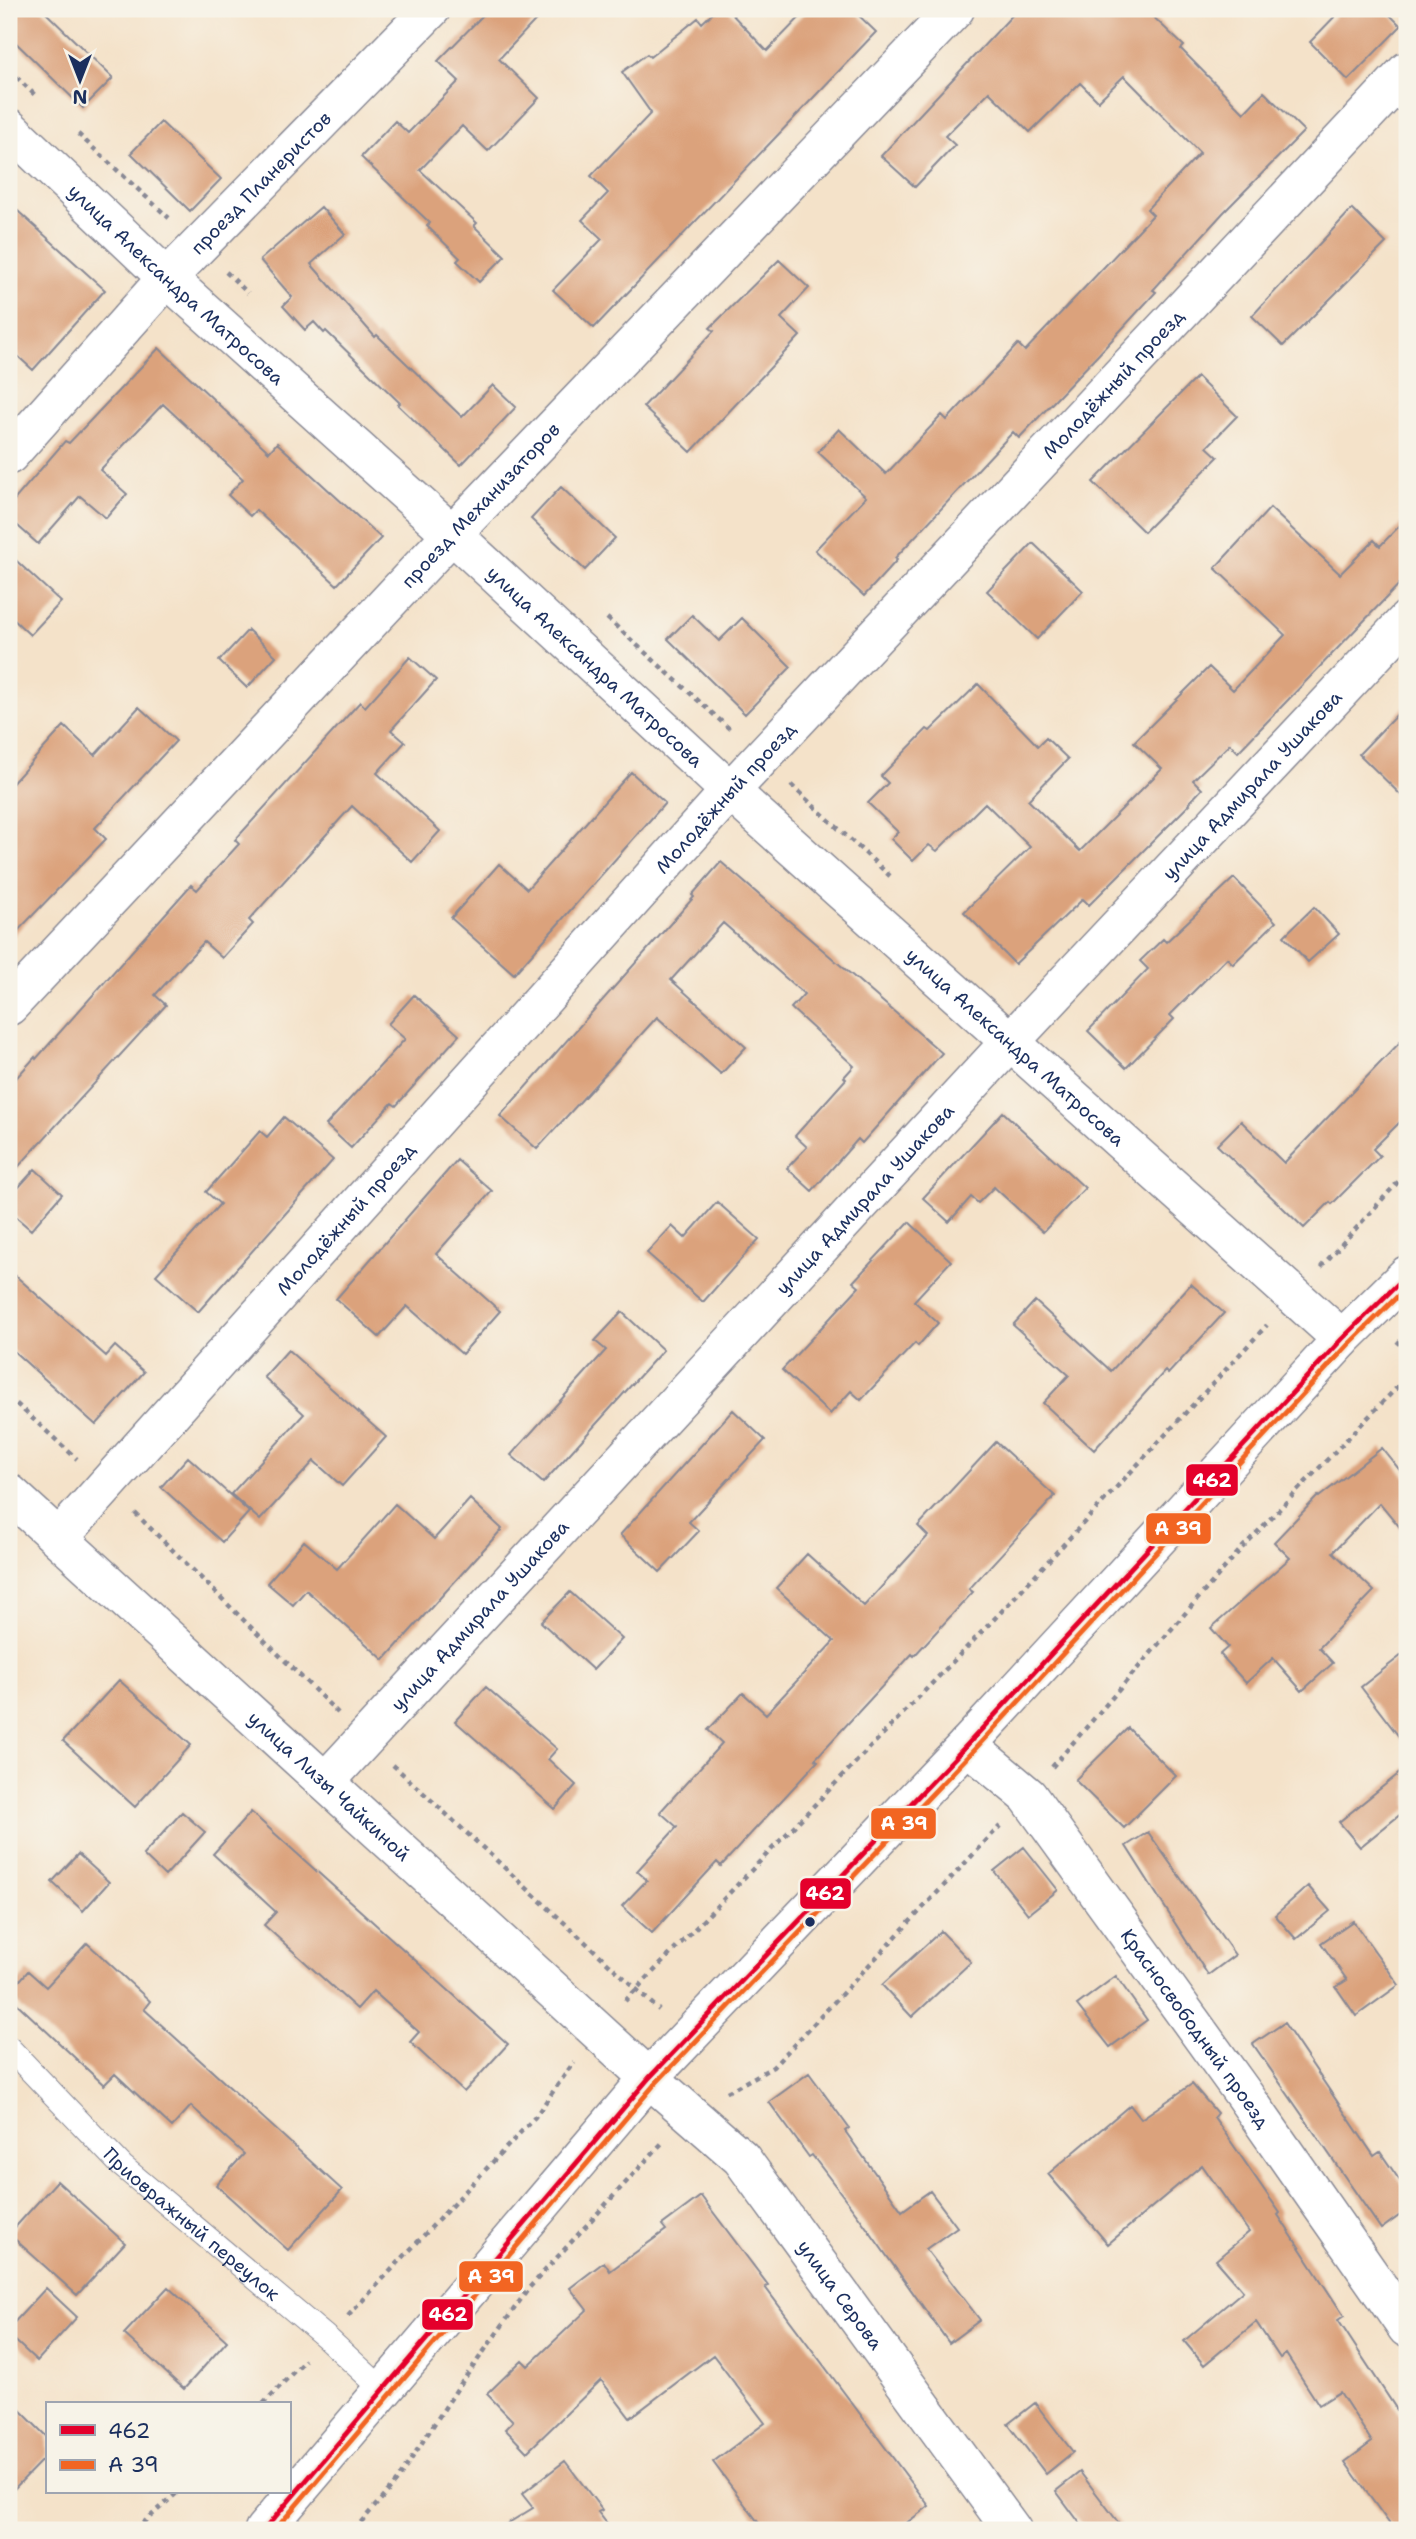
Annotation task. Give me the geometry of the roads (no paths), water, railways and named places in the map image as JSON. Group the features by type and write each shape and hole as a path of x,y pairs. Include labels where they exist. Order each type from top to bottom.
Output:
{"street":[{"name":"проезд Планеристов","path":"9,455 167,278 431,9"},
{"name":"проезд Механизаторов","path":"9,1006 452,534 955,9"},
{"name":"Молодёжный проезд","path":"59,1538 730,791 1407,71"},
{"name":"улица Александра Матросова","path":"9,128 167,278 452,534 730,791 1342,1339"},
{"name":"улица Адмирала Ушакова","path":"326,1781 1009,1043 1407,620"},
{"path":"264,2530 649,2078 967,1745 1342,1339 1407,1275"},
{"name":"улица Лизы Чайкиной","path":"9,1493 649,2078"},
{"name":"Красносвободный проезд","path":"967,1745 1028,1796 1242,2092 1407,2328"},
{"name":"улица Серова","path":"649,2078 741,2158 1012,2530"}],"lane":[{"name":"Приовражный переулок","path":"9,2048 122,2166 327,2338 384,2391"}]}
